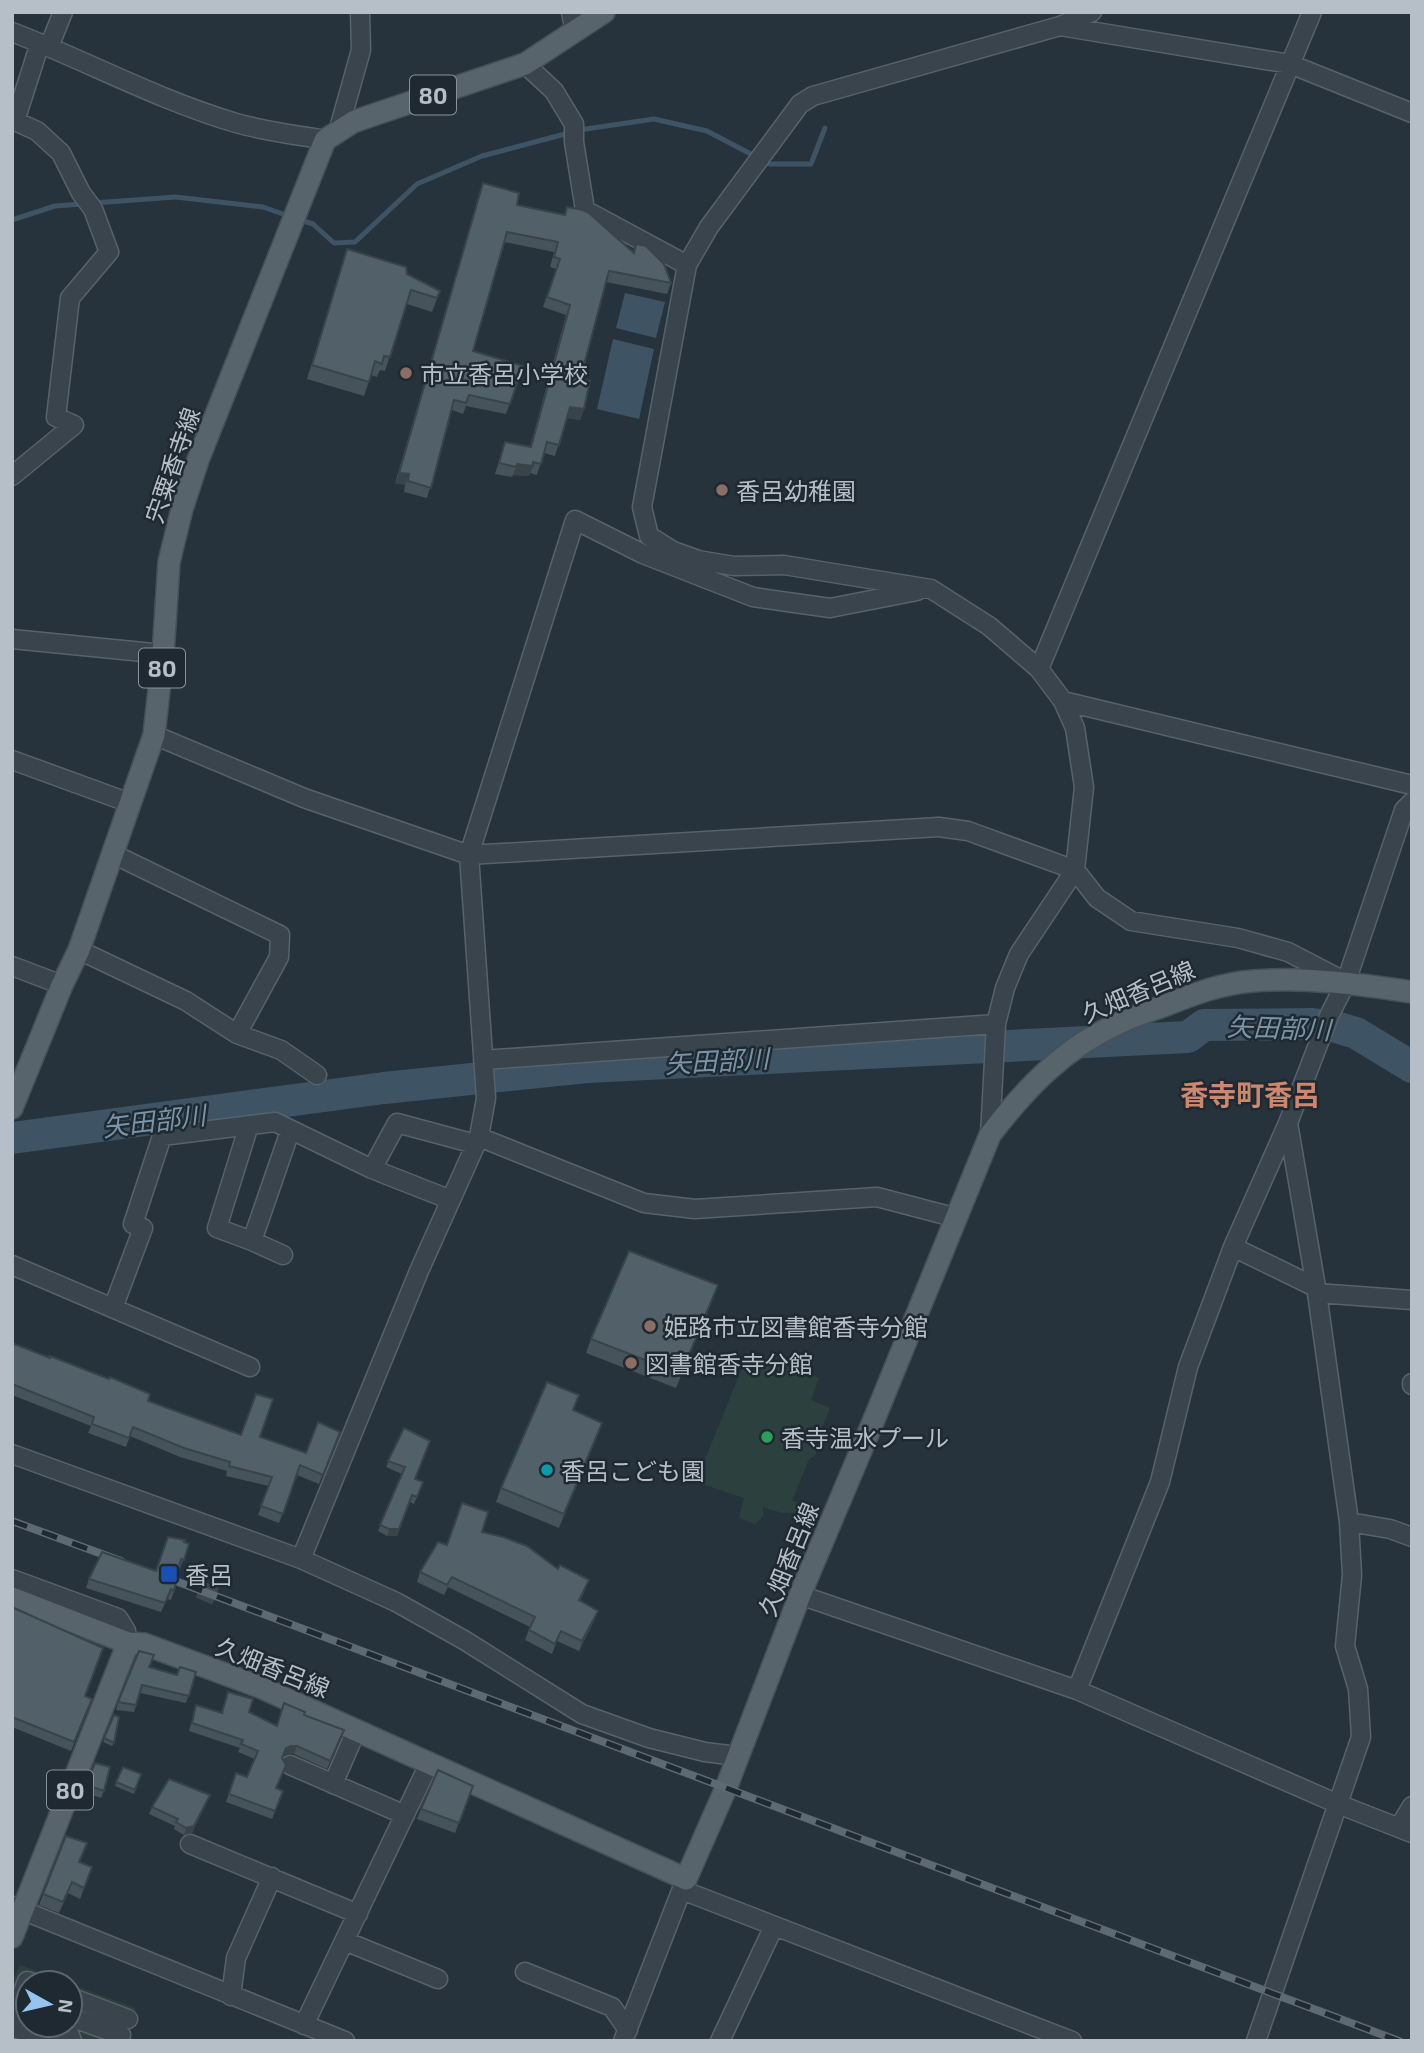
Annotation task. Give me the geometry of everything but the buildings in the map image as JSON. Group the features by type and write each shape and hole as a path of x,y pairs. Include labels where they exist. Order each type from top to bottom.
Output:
{"main road":[{"name":"80","path":"331,136 367,117 525,64 573,22 604,12"},
{"name":"宍粟香寺線","path":"15,1094 79,950 154,735 170,562 182,509 198,460 295,216 331,136"},
{"name":"久畑香呂線","path":"128,1643 144,1644 260,1687 684,1885 726,1788 800,1595 990,1135 1015,1102 1042,1073 1117,1023 1203,991 1252,981 1346,982 1412,992"},
{"path":"12,1598 128,1643"},
{"name":"80","path":"12,1937 17,1908 128,1643"}],"street":[{"path":"12,476 74,425 56,417 70,298 109,252 93,209 81,193 61,153 37,131 15,121 45,45 64,12"},
{"path":"12,32 141,88 237,123 331,136 361,50 360,12"},
{"path":"649,536 642,507 687,265 709,228 800,104 813,96 1060,26 1092,12"},
{"path":"1039,669 1312,12"},
{"path":"1060,26 1290,64 1412,113"},
{"path":"525,64 554,91 574,124 574,142 585,210 687,265"},
{"path":"575,520 643,554 753,597 830,608 931,589"},
{"path":"575,520 621,534 649,536 673,551 710,562 734,566 784,565 931,589 989,626 1039,669 1063,701 1075,728 1084,787 1075,870 1019,954 1005,988 996,1024 990,1135"},
{"path":"300,1559 414,1283 477,1140 486,1098 469,855 575,520"},
{"path":"12,639 163,654"},
{"path":"1063,701 1412,786"},
{"path":"154,735 304,798 469,855 939,827 968,831 1075,870 1097,898 1131,921 1238,938 1288,952 1346,982"},
{"path":"12,760 130,803"},
{"path":"1077,1690 1160,1482 1188,1367 1233,1247 1288,1123 1329,1016 1346,982 1404,810 1412,802"},
{"path":"113,854 280,935 279,957 236,1034"},
{"path":"79,950 186,1001 236,1034 281,1049 317,1075"},
{"path":"12,966 62,985"},
{"path":"483,1060 996,1024"},
{"path":"113,1308 143,1228 133,1224 162,1136 275,1122 372,1169 451,1200"},
{"path":"372,1169 397,1123 477,1140 644,1203 695,1209 877,1198 957,1218"},
{"path":"1256,2041 1360,1737 1358,1689 1345,1647 1352,1575 1349,1522 1316,1290 1288,1123"},
{"path":"249,1125 217,1228 283,1255"},
{"path":"252,1241 290,1131"},
{"path":"1233,1247 1316,1290 1412,1300"},
{"path":"12,1265 250,1367"},
{"path":"12,1454 300,1559 396,1602 464,1640 582,1714 649,1738 705,1752 737,1756"},
{"path":"1349,1522 1412,1537"},
{"path":"12,1579 118,1618 127,1631 128,1643"},
{"path":"800,1595 1077,1690 1338,1804 1405,1830 1412,1806"},
{"path":"333,1784 356,1731"},
{"path":"304,2025 429,1764"},
{"path":"290,1765 405,1815"},
{"path":"191,1844 358,1914"},
{"path":"225,1993 236,1958 272,1877"},
{"path":"625,2035 684,1885 774,1926 1072,2041"},
{"path":"17,1908 336,2039"},
{"path":"720,2041 774,1926"},
{"path":"345,1941 438,1979"},
{"path":"524,1972 611,2007 625,2035"},
{"path":"84,2004 125,2024"},
{"path":"84,2030 125,2024"}],"green space":[{"name":"香寺温水プール","path":"749,1351 819,1378 811,1400 830,1408 820,1432 815,1456 809,1459 792,1501 801,1503 797,1513 782,1513 763,1507 763,1516 755,1524 739,1518 744,1498 696,1482"},
{"path":"14,1978 14,2039 84,2039 84,1989 136,2008 127,2036 134,2039 12,2041"}],"water":[{"path":"625,293 665,302 656,338 616,328"},
{"path":"613,339 654,349 639,419 597,409"}],"waterway":[{"path":"579,130 654,119 707,131 770,164 811,164 825,128"},
{"path":"300,220 313,224 334,243 355,242 417,184 482,156 569,133"},
{"path":"93,203 176,197 263,207 291,217"},
{"path":"12,220 55,206 83,204"},
{"name":"矢田部川","path":"12,1138 384,1088 587,1067 1188,1037 1204,1025 1313,1024 1336,1027 1356,1033 1412,1067"}],"tunnel":[{"path":"204,1601 214,1577"}],"railway":[{"path":"12,1521 121,1561"},
{"path":"157,1574 1399,2041"}],"place":[{"name":"市立香呂小学校","path":"406,373"},
{"name":"香呂幼稚園","path":"722,490"},
{"name":"姫路市立図書館香寺分館","path":"650,1326"},
{"name":"図書館香寺分館","path":"631,1363"},
{"name":"香寺温水プール","path":"767,1437"},
{"name":"香呂こども園","path":"547,1470"},
{"name":"香呂","path":"169,1574"}],"district":[{"name":"香寺町香呂","path":"1250,1094"}]}
